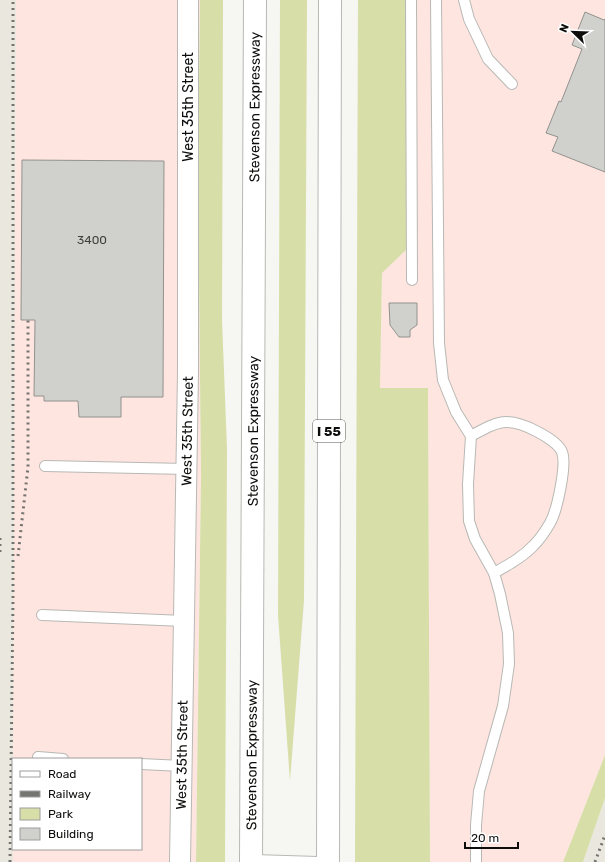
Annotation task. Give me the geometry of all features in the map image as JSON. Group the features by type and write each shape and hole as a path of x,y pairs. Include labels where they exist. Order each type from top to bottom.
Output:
{"highway":[{"name":"Stevenson Expressway","path":"251,861 255,0"},
{"name":"I 55","path":"328,862 330,0"}],"street":[{"name":"West 35th Street","path":"180,862 188,372 188,0"}],"lane":[{"path":"411,0 412,280"},
{"path":"436,0 439,343 443,380 456,412 471,436 468,484 469,521 474,539 494,573 508,633 509,664 503,706 479,792 476,825 476,862"},
{"path":"464,0 469,19 488,59 512,84"},
{"path":"471,436 497,423 511,421 530,428 547,437 562,450 565,463 560,491 551,523 534,546 515,562 494,573"},
{"path":"45,466 187,469"},
{"path":"42,615 184,621"},
{"path":"142,764 182,766"},
{"path":"251,861 318,862"}],"shaded area":[{"path":"0,0 16,0 13,758 12,758 13,862 0,862"},
{"path":"16,0 200,0 198,176 201,476 196,862 13,862 13,850 142,850 142,758 13,758"},
{"path":"407,0 605,0 605,755 563,862 430,862 428,388 380,388 382,273 406,250"},
{"path":"605,798 605,862 583,862"}],"green space":[{"path":"200,0 223,0 222,320 227,449 225,862 196,862 201,476 198,176"},
{"path":"280,0 307,0 304,600 290,781 278,615"},
{"path":"358,0 407,0 406,250 382,273 380,388 428,388 430,862 355,862"},
{"path":"605,755 605,798 583,862 563,862"}],"building":[{"path":"585,12 604,20 605,19 605,172 552,151 558,137 546,133 559,101 561,102 582,49 572,45"},
{"path":"22,160 164,161 163,397 121,397 121,417 79,417 78,401 44,401 44,396 34,396 35,320 21,320"},
{"path":"389,303 417,303 417,325 410,330 410,337 399,337 390,325"}],"railway":[{"path":"10,862 13,598 13,0"},
{"path":"18,556 28,467 28,320"},
{"path":"0,538 0,554"},
{"path":"595,862 605,835"}]}
